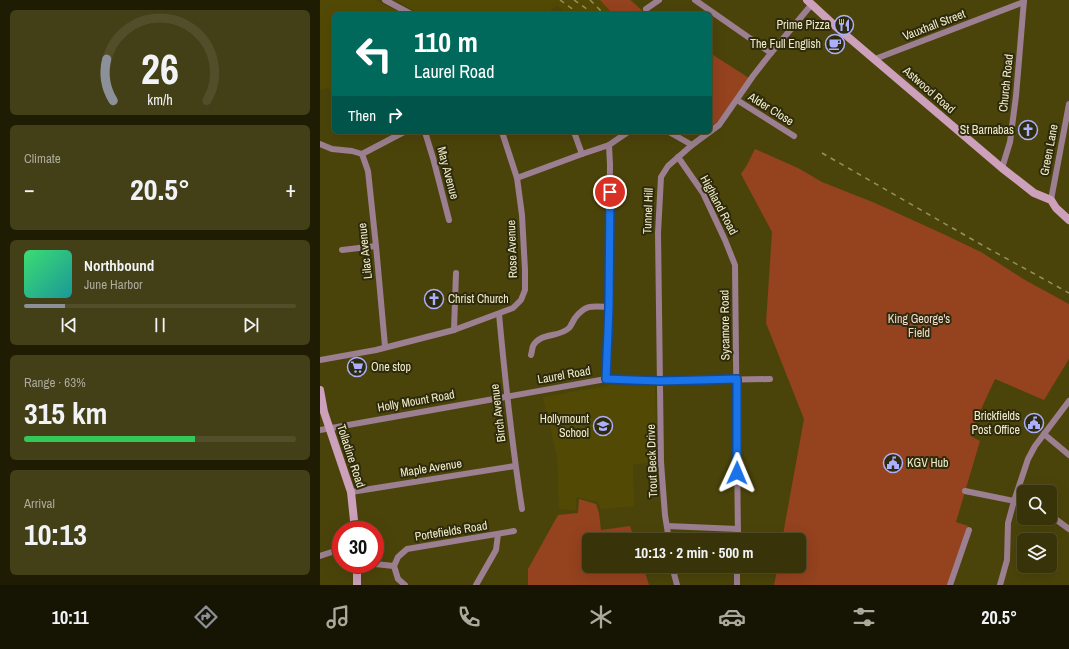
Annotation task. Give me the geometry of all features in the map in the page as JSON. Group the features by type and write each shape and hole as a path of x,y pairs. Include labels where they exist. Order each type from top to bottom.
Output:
{"main road":[{"name":"Astwood Road","path":"810,2 834,25 1002,168 1034,193 1050,200 1069,220"},
{"name":"Tolladine Road","path":"320,390 324,412 351,492 354,521"},
{"path":"357,573 357,585"}],"street":[{"path":"385,0 407,12"},
{"path":"646,9 659,0"},
{"path":"695,0 771,53"},
{"name":"Vauxhall Street","path":"875,59 1024,1"},
{"name":"Church Road","path":"1002,168 1010,142 1016,96 1024,1"},
{"name":"Tunnel Hill","path":"712,131 719,126 753,76 810,2"},
{"name":"Alder Close","path":"737,100 794,136"},
{"name":"Green Lane","path":"1050,200 1069,104"},
{"path":"320,144 332,149 352,151 362,154 400,134"},
{"name":"May Avenue","path":"426,134 449,220"},
{"name":"Rose Avenue","path":"320,360 376,350 385,346 454,330 513,308 521,300 525,290 522,215 517,178 503,134"},
{"path":"575,134 582,154"},
{"path":"517,178 609,145 625,134"},
{"path":"673,134 692,145"},
{"name":"Tunnel Hill","path":"660,381 658,233 659,190 661,177 668,166 692,145 708,134"},
{"path":"606,379 609,307 609,145"},
{"name":"Lilac Avenue","path":"362,154 368,171 385,346"},
{"name":"Highland Road","path":"678,157 703,193 735,265"},
{"path":"342,250 376,246"},
{"name":"Sycamore Road","path":"735,265 738,533"},
{"path":"454,330 456,273"},
{"path":"531,355 534,345 538,341 544,336 560,333 569,328 580,311 590,306 609,307"},
{"name":"Birch Avenue","path":"499,314 506,397 522,509"},
{"name":"Laurel Road","path":"506,397 606,379 660,381 770,379"},
{"name":"Trout Beck Drive","path":"660,381 661,462 668,533"},
{"name":"Holly Mount Road","path":"320,430 506,397"},
{"path":"1000,585 1007,560 1008,523 1028,460 1035,446 1069,401"},
{"path":"1044,434 1069,455"},
{"name":"Maple Avenue","path":"351,492 515,466"},
{"path":"965,491 1017,502"},
{"path":"1057,520 1069,529"},
{"path":"667,526 738,529"},
{"path":"950,585 969,530"},
{"name":"Portefields Road","path":"394,566 398,557 407,549 514,531"},
{"name":"Portefields Road","path":"476,585 496,550 498,534"},
{"path":"320,556 332,552"},
{"path":"384,565 394,566 398,579 405,585"},
{"path":"674,573 677,585"},
{"path":"737,573 737,585"}],"shaded area":[{"path":"320,0 375,0 399,12 332,12 332,93 328,88 320,90"},
{"path":"396,0 632,0 641,9 647,12 565,12 556,5 549,12 417,12"},
{"name":"Hollymount School","path":"613,385 655,386 657,463 633,464 634,506 601,509 598,502 576,497 576,510 559,509 557,456 543,397"}],"green space":[{"path":"600,0 630,0 644,12 611,12"},
{"path":"712,54 749,78 715,125 712,123"},
{"name":"King George's Field","path":"755,149 798,168 822,182 875,203 981,252 1025,280 1069,304 1069,359 1044,400 995,379 977,418 971,436 980,441 956,522 968,526 948,585 774,585 777,573 806,573 806,533 783,533 804,419 766,323 772,232 741,174"},
{"path":"579,499 596,504 599,513 601,530 630,526 632,533 582,533 582,573 645,573 649,585 528,585 528,569 558,515 578,513"}],"railway":[{"path":"560,0 578,12"},
{"path":"574,0 591,12"},
{"path":"590,0 602,12"},
{"path":"822,153 1069,293"}],"place":[{"name":"Prime Pizza","path":"844,25"},
{"name":"The Full English","path":"835,44"},
{"name":"St Barnabas","path":"1028,130"},
{"name":"Christ Church","path":"434,299"},
{"name":"One stop","path":"357,367"},
{"name":"Brickfields Post Office","path":"1034,423"},
{"name":"Hollymount School","path":"603,426"},
{"name":"KGV Hub","path":"893,463"}],"route":[{"path":"610,192 609,307 606,379 660,381 737,379 737,473"}]}
